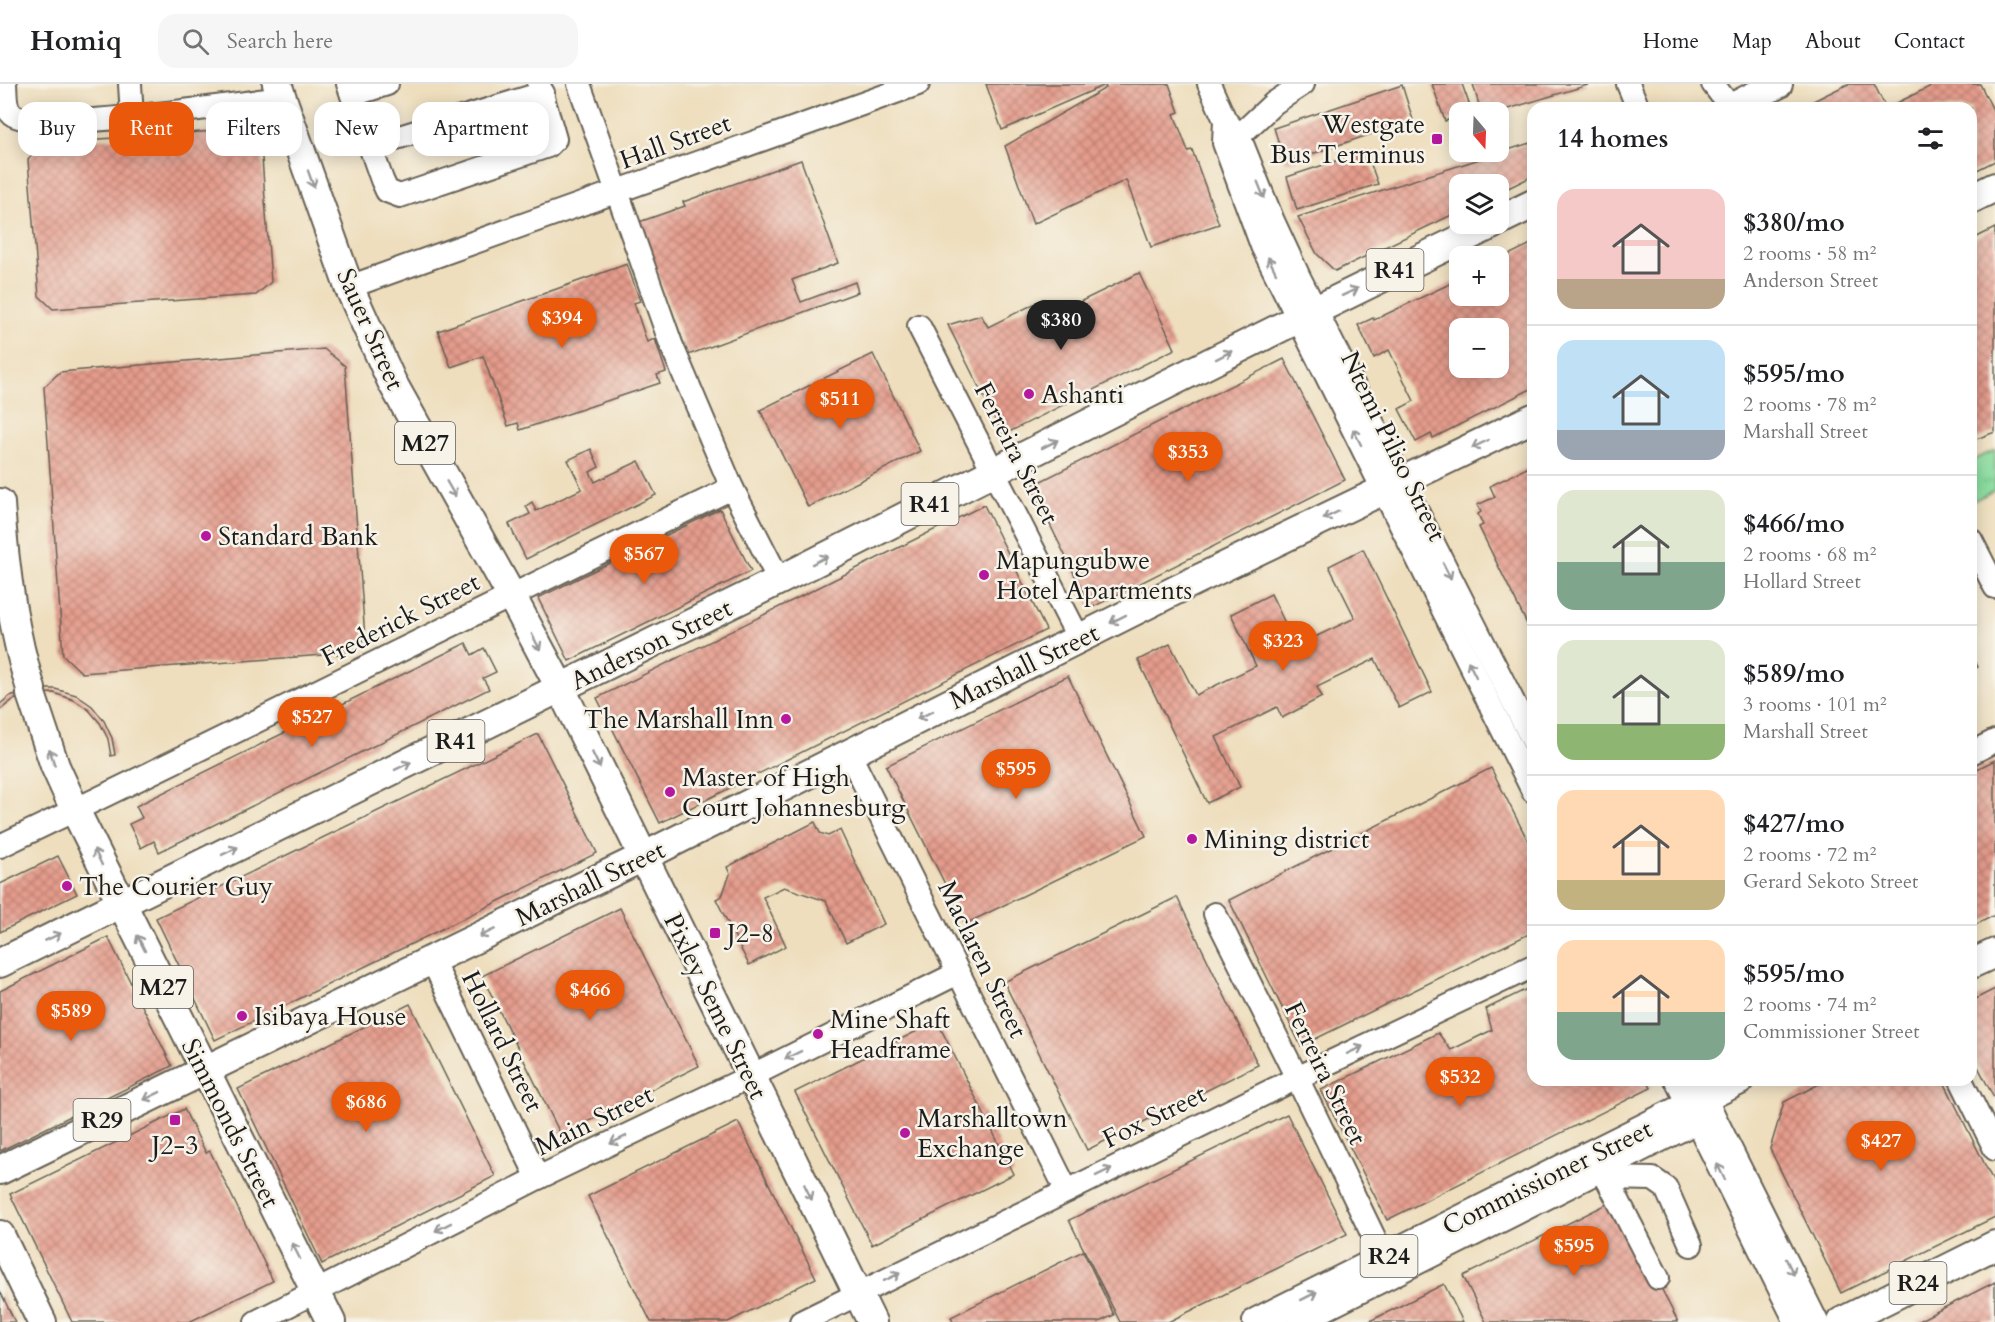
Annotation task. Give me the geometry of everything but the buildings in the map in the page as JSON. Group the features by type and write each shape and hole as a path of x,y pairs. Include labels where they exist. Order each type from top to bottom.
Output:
{"main road":[{"path":"1741,102 1779,84"},
{"name":"Sauer Street","path":"279,91 349,287 392,382 561,689"},
{"path":"1977,196 1995,187"},
{"path":"1509,216 1527,207"},
{"name":"R41","path":"1306,313 1472,234"},
{"name":"Anderson Street","path":"0,963 561,689 995,472 1306,313"},
{"name":"Marshall Street","path":"0,1170 643,857 1079,639 1527,421"},
{"name":"Simmonds Street","path":"0,502 20,654 55,766 121,904 331,1322"},
{"name":"Pixley Seme Street","path":"561,689 872,1322"},
{"path":"1977,961 1995,953"},
{"name":"Commissioner Street","path":"1257,1322 1700,1105 1730,1086"},
{"path":"0,1235 42,1322"},
{"name":"R24","path":"1841,1322 1995,1245"}],"street":[{"path":"5,84 7,108 13,115 23,119 47,122 109,118"},
{"path":"130,84 131,102"},
{"path":"350,90 387,84"},
{"path":"579,84 671,344 732,488 779,580"},
{"name":"Hall Street","path":"349,287 918,84"},
{"name":"Ntemi Piliso Street","path":"1209,84 1229,133 1262,246 1306,313 1392,486 1527,778"},
{"path":"1229,133 1303,84"},
{"path":"1628,84 1636,102"},
{"path":"1713,84 1741,102"},
{"path":"374,156 387,190 400,196 548,146 555,139 541,88 400,136"},
{"path":"194,106 279,91"},
{"name":"Ferreira Street","path":"919,326 1079,639"},
{"name":"Ntemi Piliso Street","path":"1392,486 1527,730"},
{"name":"Frederick Street","path":"0,846 225,738 732,488"},
{"path":"1977,552 1995,587"},
{"path":"1977,750 1995,741"},
{"name":"Maclaren Street","path":"849,753 1067,1191"},
{"name":"Ferreira Street","path":"1215,915 1384,1258"},
{"name":"Hollard Street","path":"432,960 538,1178"},
{"name":"Fox Street","path":"801,1322 1297,1078 1527,969"},
{"name":"Main Street","path":"256,1322 538,1178 958,973"},
{"path":"1682,1086 1700,1105 1817,1322"},
{"path":"1964,1086 1995,1149"},
{"path":"1300,1322 1605,1175 1700,1105"},
{"path":"1700,1105 1796,1322"},
{"path":"1605,1175 1653,1179 1660,1182 1666,1188 1691,1245"},
{"path":"1605,1175 1658,1278"}],"green space":[{"path":"1995,450 1995,490 1977,499 1977,458"}],"place":[{"name":"Westgate Bus Terminus","path":"1437,139"},
{"name":"Ashanti","path":"1029,394"},
{"name":"Standard Bank","path":"206,536"},
{"name":"Mapungubwe Hotel Apartments","path":"984,575"},
{"name":"The Marshall Inn","path":"786,719"},
{"name":"Master of High Court Johannesburg","path":"670,792"},
{"name":"Mining district","path":"1192,839"},
{"name":"The Courier Guy","path":"67,886"},
{"name":"J2-8","path":"715,933"},
{"name":"Isibaya House","path":"242,1016"},
{"name":"Mine Shaft Headframe","path":"818,1034"},
{"name":"J2-3","path":"175,1120"},
{"name":"Marshalltown Exchange","path":"905,1133"}]}
